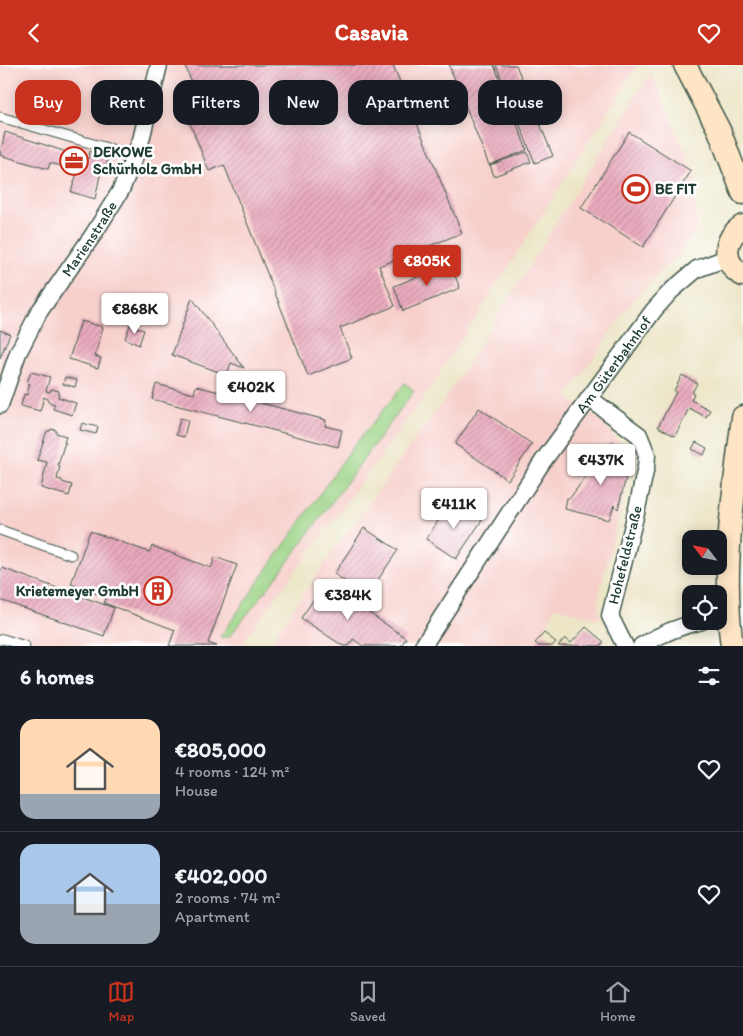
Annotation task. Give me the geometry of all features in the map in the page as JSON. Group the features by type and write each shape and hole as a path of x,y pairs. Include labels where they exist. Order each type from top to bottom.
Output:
{"street":[{"name":"Marienstraße","path":"0,405 4,378 39,312 121,190 141,140 159,65"},
{"path":"685,65 719,130 743,193"},
{"path":"743,226 736,230 728,243 727,258 735,270 743,275"},
{"name":"Am Güterbahnhof","path":"423,646 543,461 648,318 671,291 697,269 727,258"},
{"name":"Hohefeldstraße","path":"589,398 639,435 647,455 636,513 610,616 625,646"},
{"path":"732,646 727,618 732,508 743,417"},
{"path":"641,646 657,636 682,627"}],"lane":[{"path":"0,117 135,155"},
{"path":"0,530 71,555"},
{"path":"0,640 3,639 25,646"}],"shaded area":[{"path":"0,65 638,65 427,393 240,646 0,646"},
{"path":"651,72 694,172 697,228 684,248 625,311 567,397 602,421 633,459 598,598 600,619 555,607 544,631 534,643 537,646 268,646 318,573 454,386"}],"green space":[{"path":"405,383 414,391 276,578 229,637 220,637 352,448"}],"building":[{"path":"185,65 393,65 399,80 348,80 348,125 418,125 462,233 379,266 395,306 340,328 352,358 308,376 224,165 209,171 191,125 259,125 259,80 190,80"},
{"path":"449,65 494,65 500,80 478,80 478,125 517,125 527,150 489,165 468,112 468,80 455,80"},
{"path":"496,65 516,65 522,80 502,80"},
{"path":"520,125 540,125 553,156 535,163"},
{"path":"5,132 88,159 90,151 109,156 105,172 101,171 95,199 71,192 78,170 50,163 48,169 0,155"},
{"name":"BE FIT","path":"629,132 691,171 643,247 581,208"},
{"path":"527,152 531,162 494,176 490,165"},
{"path":"450,264 460,288 403,311 394,286"},
{"path":"192,298 244,368 231,363 227,375 172,355"},
{"path":"81,321 103,327 95,356 101,358 98,368 69,359"},
{"path":"130,325 144,330 139,345 125,339"},
{"path":"0,330 10,334 0,358"},
{"path":"31,372 50,377 46,391 50,392 51,389 59,391 58,397 76,403 72,415 53,409 55,404 48,402 48,399 44,397 40,411 21,406 24,394 27,395 30,384 27,383"},
{"path":"682,375 697,383 691,400 710,410 706,417 689,408 675,436 658,427 676,392 674,391"},
{"path":"65,377 77,380 75,387 63,384"},
{"path":"156,384 194,394 196,386 326,420 325,426 342,430 338,447 152,399"},
{"path":"479,408 532,444 508,480 455,444"},
{"path":"180,418 188,420 184,437 176,435"},
{"path":"82,423 98,427 96,434 80,430"},
{"path":"51,429 56,430 56,433 66,436 64,443 66,443 58,465 60,466 57,479 72,485 69,496 41,488 47,462 37,460 47,431"},
{"path":"611,442 623,451 615,461 629,465 618,509 614,505 609,520 565,509 567,498 570,498"},
{"path":"696,442 707,448 704,455 692,449"},
{"path":"452,500 482,520 456,559 426,539"},
{"path":"364,528 398,550 367,596 334,574"},
{"name":"Krietemeyer GmbH","path":"90,531 149,552 152,546 211,568 215,557 237,565 208,643 217,646 169,646 175,630 104,603 106,597 71,584"},
{"path":"2,568 71,593 74,587 85,591 83,597 114,608 104,636 0,600 0,572"},
{"path":"325,583 406,638 401,646 363,646 353,639 349,646 343,646 301,618"},
{"path":"586,627 604,642 600,646 558,646 565,638 571,643"},
{"path":"544,633 556,642 552,646 539,646 535,643"}],"place":[{"name":"DEKOWE Schürholz GmbH","path":"74,161"},
{"name":"BE FIT","path":"636,189"},
{"name":"Krietemeyer GmbH","path":"158,591"}]}
